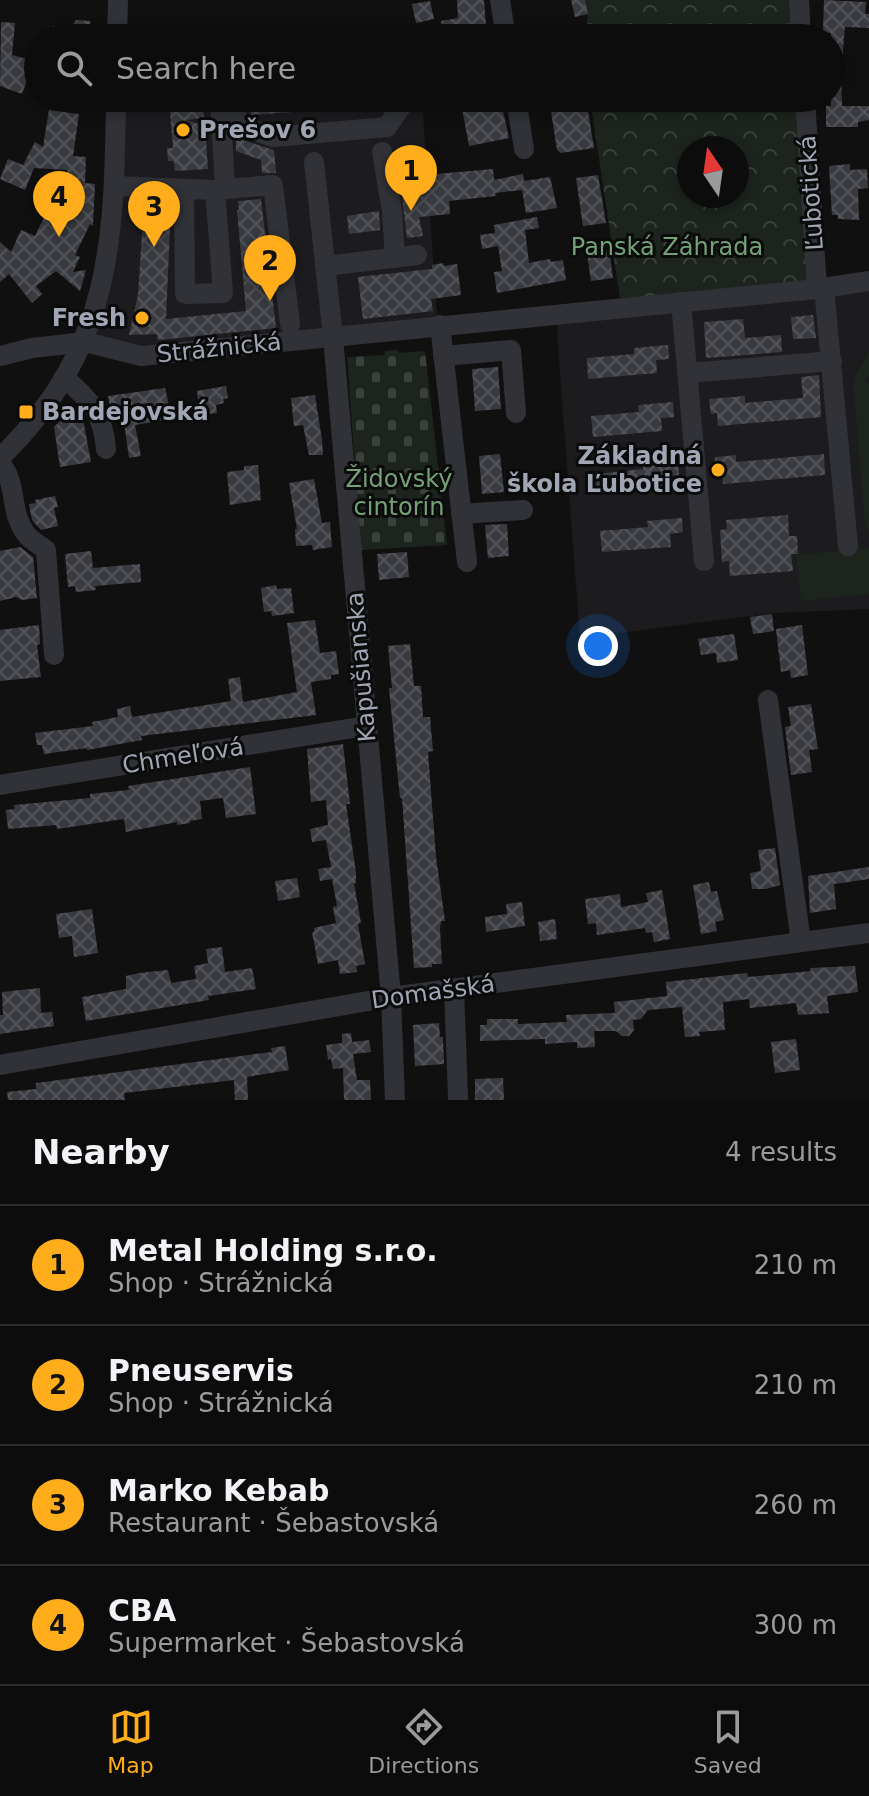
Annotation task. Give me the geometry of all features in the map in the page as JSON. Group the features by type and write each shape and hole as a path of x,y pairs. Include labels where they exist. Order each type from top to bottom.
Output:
{"street":[{"path":"117,24 118,0"},
{"path":"500,0 504,24"},
{"path":"799,0 800,24"},
{"path":"54,655 46,550 26,534 13,504 10,474 0,460 35,421 74,359 103,277 115,186 116,112"},
{"path":"184,189 185,294 223,293 220,112"},
{"path":"236,112 237,124 273,137 387,127 397,112"},
{"path":"518,112 524,149"},
{"name":"Ľubotická","path":"806,112 820,288"},
{"path":"382,152 392,211 395,258"},
{"name":"Kapušianska","path":"314,162 333,337 391,997 395,1100"},
{"path":"115,186 220,190 273,185 290,324"},
{"path":"325,266 417,255"},
{"name":"Strážnická","path":"0,356 32,348 74,359 141,356 869,281"},
{"path":"820,288 832,361 848,546"},
{"path":"681,302 704,561"},
{"path":"440,325 467,562"},
{"path":"443,356 511,350 516,413"},
{"path":"74,359 90,401 104,425 106,449"},
{"path":"688,373 832,361"},
{"path":"461,514 523,510"},
{"path":"768,700 801,942"},
{"name":"Chmeľová","path":"0,785 366,726"},
{"name":"Domašská","path":"0,1065 391,997 869,933"},
{"path":"454,988 458,1098"}],"shaded area":[{"path":"112,112 423,112 437,318 88,352 105,296"},
{"name":"Základná škola Ľubotice","path":"869,281 869,609 774,613 580,638 557,332 558,311"}],"green space":[{"path":"585,0 800,0 801,24 586,24"},
{"name":"Panská Záhrada","path":"592,112 806,112 816,289 621,305"},
{"name":"Židovský cintorín","path":"398,350 399,353 425,351 447,545 361,550 347,357 385,355 385,351"},
{"path":"869,352 869,376 865,383 869,383 869,531 865,525 853,381"},
{"path":"869,548 869,594 801,601 796,555"}],"building":[{"path":"457,0 484,0 486,24 442,24 441,21 458,18"},
{"path":"571,0 585,0 588,14 575,17"},
{"path":"824,0 866,2 869,28 823,24"},
{"path":"430,1 434,19 416,23 412,4"},
{"path":"76,20 90,21 90,24 74,24"},
{"path":"1,22 15,23 12,55 24,58 24,88 22,94 0,86"},
{"path":"845,106 869,106 869,120 858,122 858,127 826,127 826,112 845,112"},
{"path":"49,112 79,114 73,156 86,157 85,183 95,184 93,226 90,224 75,255 80,257 73,272 86,270 80,291 56,271 36,286 42,294 32,303 9,274 0,282 0,242 11,252 21,230 35,236 49,207 64,214 67,170 34,168 25,190 0,179 8,159 23,165 35,142 43,147"},
{"path":"170,112 203,112 204,118 186,120 205,126 208,169 175,171 174,161 168,161 167,148 173,148"},
{"path":"250,112 294,112 251,115"},
{"path":"463,112 503,112 509,138 469,146"},
{"path":"551,112 588,112 594,148 561,153 557,150"},
{"path":"236,138 274,150 276,173 262,173 261,160 236,151"},
{"path":"424,160 425,175 493,169 494,180 523,174 524,181 550,177 557,208 526,213 522,190 449,201 450,214 419,217 423,236 407,238 400,165"},
{"path":"850,164 850,170 867,169 868,188 858,189 859,220 838,219 838,215 832,215 829,166"},
{"path":"598,175 606,223 583,226 576,178"},
{"path":"261,199 276,328 158,340 157,334 129,335 138,295 144,203 171,205 166,319 246,311 238,201"},
{"path":"379,211 380,230 349,234 347,216"},
{"path":"537,217 539,228 525,230 529,263 563,260 566,280 497,293 494,272 502,271 498,246 482,249 480,235 495,233 494,225"},
{"path":"609,249 613,278 591,281 587,253"},
{"path":"443,263 444,266 457,264 461,295 431,299 433,311 363,319 358,277 432,269 432,265"},
{"path":"813,315 816,338 793,339 791,317"},
{"path":"743,319 745,338 781,335 782,352 706,358 704,322"},
{"path":"668,345 669,359 656,360 657,373 588,379 587,358 634,354 634,348"},
{"path":"498,367 501,409 475,411 472,369"},
{"path":"819,375 821,417 718,426 717,413 711,414 709,399 745,396 745,403 803,398 801,377"},
{"path":"226,386 228,398 216,405 217,413 200,415 197,391"},
{"path":"165,388 172,419 135,425 141,456 129,458 124,422 119,423 117,413 111,413 108,396"},
{"path":"315,395 323,455 309,455 303,425 294,426 291,398"},
{"path":"673,402 674,417 661,418 662,431 593,437 591,416 639,412 638,405"},
{"path":"76,406 82,414 91,462 60,467 54,427"},
{"path":"500,454 504,492 482,494 479,456"},
{"path":"824,454 825,475 723,484 722,471 715,472 715,457 736,455 736,462"},
{"path":"678,460 679,475 665,476 666,489 597,494 596,474 643,469 643,463"},
{"path":"258,465 261,500 230,505 227,472"},
{"path":"314,479 322,523 330,522 332,547 313,550 312,545 296,546 297,529 289,483"},
{"path":"55,496 58,526 41,530 32,520 29,504"},
{"path":"788,515 789,536 797,536 798,554 791,554 793,571 730,576 729,561 722,562 720,530 727,529 726,520"},
{"path":"682,518 683,532 670,534 671,547 602,552 600,531 648,527 647,521"},
{"path":"507,524 509,556 488,558 485,525"},
{"path":"20,547 33,557 37,598 22,600 16,597 0,601 0,551"},
{"path":"91,551 93,568 140,564 141,582 95,586 96,590 76,592 75,586 68,587 65,554"},
{"path":"407,552 409,577 379,580 377,554"},
{"path":"276,585 277,589 291,588 294,613 272,616 271,611 264,612 261,588"},
{"path":"772,614 774,631 753,634 750,617"},
{"path":"315,620 320,653 336,651 339,674 331,675 331,679 311,682 316,715 141,736 142,740 87,750 44,754 42,745 37,745 35,733 93,726 92,722 118,717 117,709 130,706 132,717 231,701 228,679 240,677 243,702 297,692 287,623"},
{"path":"39,625 40,644 37,645 41,677 0,681 0,630"},
{"path":"802,625 808,675 791,678 790,670 781,672 776,629"},
{"path":"734,634 738,660 717,663 716,653 701,655 698,639"},
{"path":"410,644 414,686 421,686 423,717 430,717 433,751 428,752 436,857 445,921 441,921 440,929 442,964 414,968 388,646"},
{"path":"811,704 818,749 809,750 812,772 791,775 785,727 791,726 788,707"},
{"path":"343,744 350,804 346,804 361,923 358,924 365,964 356,966 357,972 340,974 338,960 318,964 312,932 314,928 336,923 333,907 337,906 332,879 320,881 318,869 331,867 326,840 312,842 310,829 328,825 326,800 311,802 307,749"},
{"path":"250,767 256,814 226,818 223,798 200,801 202,819 177,825 177,822 126,832 124,819 57,829 56,825 8,829 6,810 15,809 14,805 90,798 90,794 129,790 128,786"},
{"path":"775,848 780,885 752,889 750,873 761,871 758,850"},
{"path":"869,867 869,879 834,884 836,909 810,913 808,876"},
{"path":"297,878 300,897 278,901 275,881"},
{"path":"709,882 711,892 717,891 724,920 715,922 717,931 701,934 693,885"},
{"path":"662,890 670,939 654,942 652,932 646,933 645,928 597,935 596,923 588,924 585,899 620,894 621,907 648,902 646,893"},
{"path":"522,902 525,926 486,932 485,917 507,914 506,904"},
{"path":"92,909 98,953 74,957 72,936 59,938 56,914"},
{"path":"555,919 557,939 540,941 538,922"},
{"path":"222,947 225,972 252,968 256,989 86,1021 82,997 126,989 126,976 139,973 168,970 171,983 196,979 194,966 208,963 206,949"},
{"path":"855,966 858,992 827,996 829,1013 798,1015 796,1003 750,1008 749,999 723,1002 725,1030 699,1032 700,1036 685,1037 682,1007 648,1010 641,1019 633,1020 634,1030 629,1036 622,1036 616,1031 594,1031 595,1047 577,1048 577,1042 545,1044 545,1039 480,1041 480,1025 487,1025 487,1019 518,1019 518,1024 567,1022 566,1015 615,1013 614,1002 667,996 666,982"},
{"path":"40,988 41,1013 52,1012 54,1026 0,1034 2,992"},
{"path":"439,1023 444,1064 415,1066 413,1025"},
{"path":"351,1033 352,1042 369,1040 371,1052 353,1054 357,1080 370,1080 371,1100 344,1100 343,1068 333,1069 331,1059 328,1060 326,1045 342,1043 342,1034"},
{"path":"796,1039 800,1070 775,1073 771,1042"},
{"path":"285,1046 289,1070 247,1077 248,1100 235,1100 234,1080 124,1093 125,1100 8,1100 7,1092 36,1089 36,1083 272,1052 271,1048"},
{"path":"503,1078 504,1100 475,1100 475,1079"}],"place":[{"name":"Prešov 6","path":"183,130"},
{"name":"Metal Holding s.r.o.","path":"411,211"},
{"name":"CBA","path":"59,237"},
{"name":"Marko Kebab","path":"154,247"},
{"name":"Pneuservis","path":"270,301"},
{"name":"Fresh","path":"142,318"},
{"name":"Bardejovská","path":"26,412"},
{"name":"Základná škola Ľubotice","path":"718,470"}]}
